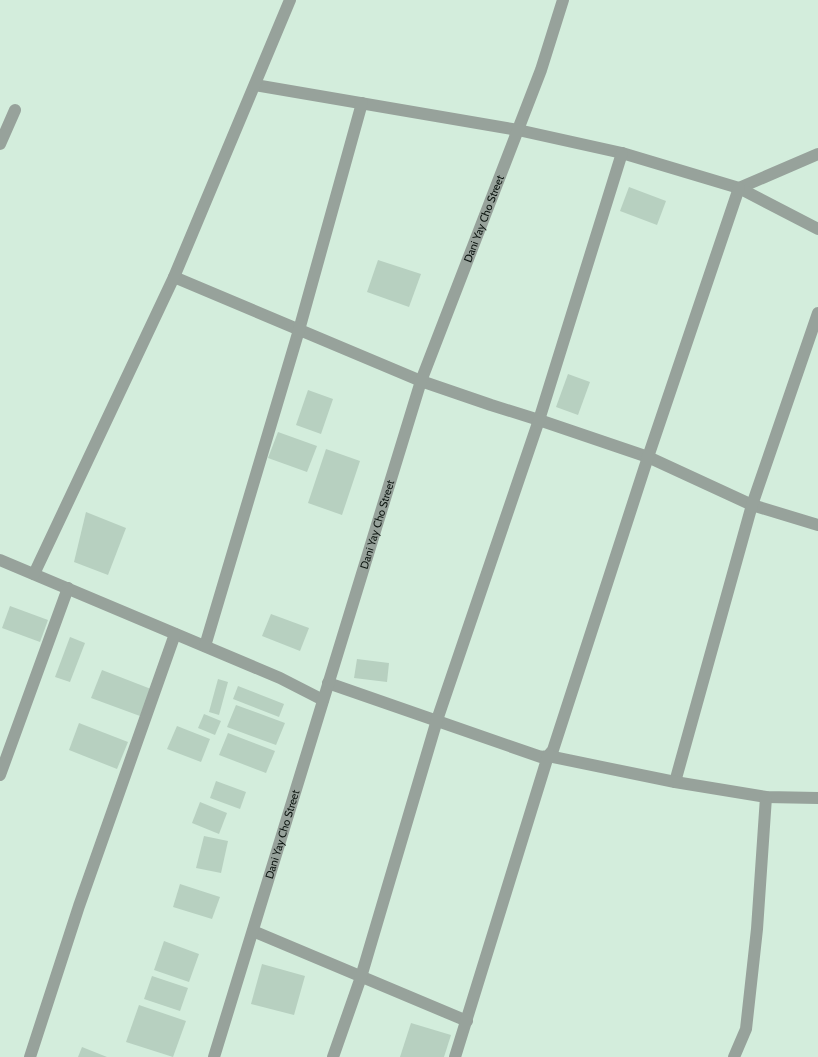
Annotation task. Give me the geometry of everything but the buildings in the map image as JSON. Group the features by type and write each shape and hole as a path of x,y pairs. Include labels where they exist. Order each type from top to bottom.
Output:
{"street":[{"path":"34,574 174,277 290,0"},
{"name":"Dani Yay Cho Street","path":"214,1057 421,381 541,70 563,0"},
{"path":"255,85 518,130 622,153 739,188 818,229"},
{"path":"205,646 299,330 362,103"},
{"path":"0,144 15,110"},
{"path":"333,1057 361,977 437,720 539,420 622,153"},
{"path":"455,1057 548,756 553,750 648,457 739,188 818,154"},
{"path":"174,277 421,381 648,457 752,505 818,525"},
{"path":"675,782 752,505 818,313"},
{"path":"0,560 280,678 323,700"},
{"path":"0,774 68,588"},
{"path":"30,1057 79,906 175,634"},
{"path":"328,683 541,756 548,756 675,782 766,797 818,798"},
{"path":"734,1057 746,1029 757,929 766,797"},
{"path":"253,931 467,1021"}]}
